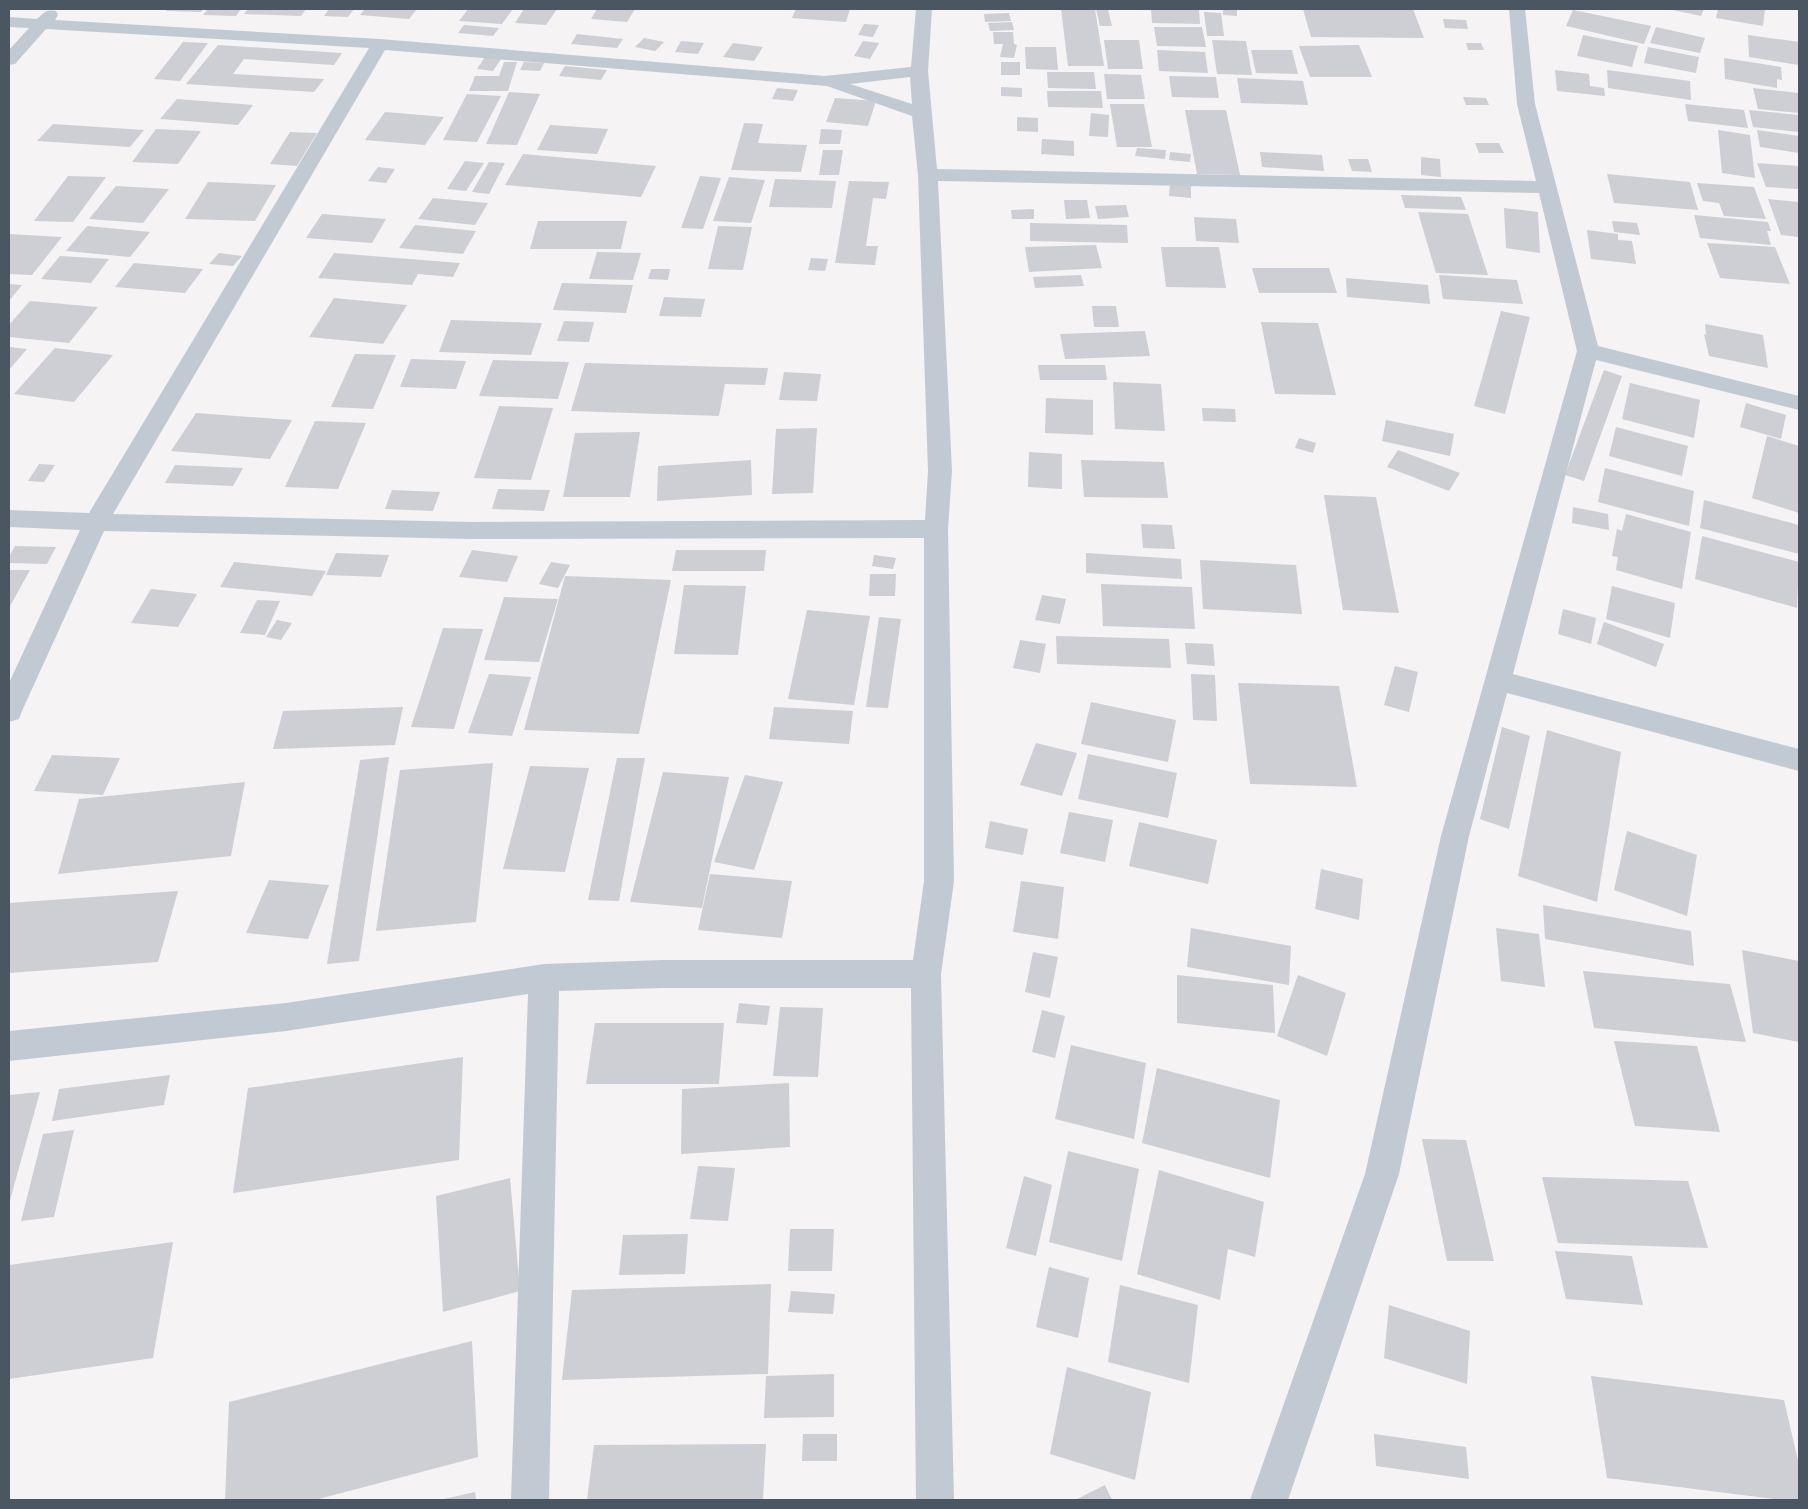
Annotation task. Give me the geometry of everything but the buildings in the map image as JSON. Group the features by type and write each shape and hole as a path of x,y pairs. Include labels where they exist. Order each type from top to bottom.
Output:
{"street":[{"path":"9,60 55,9"},
{"path":"924,9 919,71 921,113 928,174 940,471 936,529 939,881 926,974 935,1500"},
{"path":"1269,1500 1382,1174 1455,836 1588,352 1526,104 1517,9"},
{"path":"9,22 380,44 825,81 919,71"},
{"path":"9,711 96,522 380,44"},
{"path":"825,81 921,113"},
{"path":"928,174 1546,187"},
{"path":"1588,352 1799,403"},
{"path":"9,518 96,522 514,532 936,529"},
{"path":"1497,680 1799,760"},
{"path":"9,1046 286,1017 544,978 662,974 926,974"},
{"path":"530,1500 544,978"}]}
